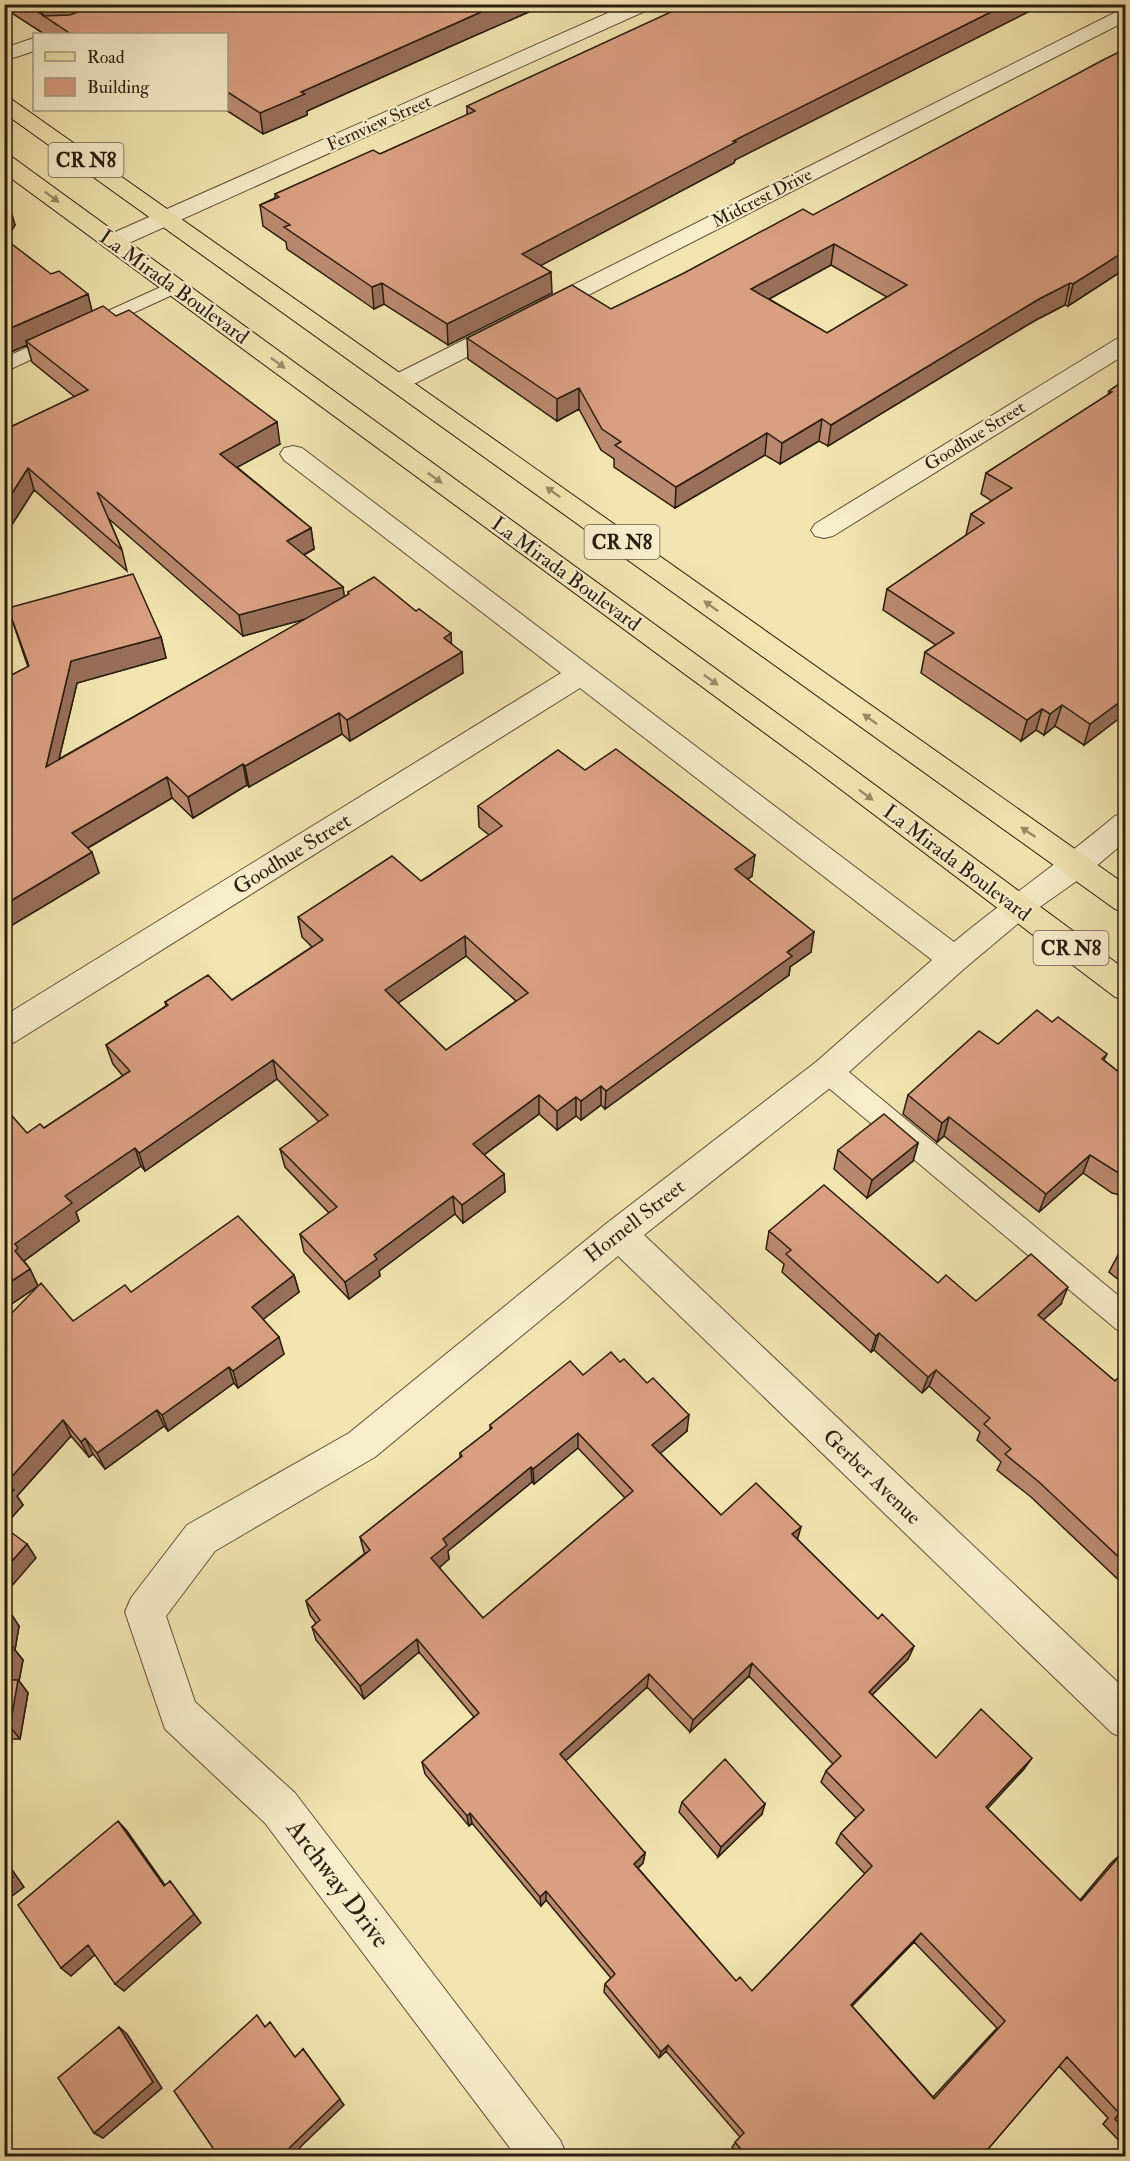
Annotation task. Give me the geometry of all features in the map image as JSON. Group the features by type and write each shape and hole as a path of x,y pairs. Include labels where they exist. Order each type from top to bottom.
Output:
{"main road":[{"name":"CR N8","path":"4,103 399,382 1125,902"},
{"name":"La Mirada Boulevard","path":"4,162 820,759 1125,988"}],"street":[{"name":"Fernview Street","path":"112,242 645,4"},
{"name":"Midcrest Drive","path":"399,382 1125,13"},
{"path":"4,55 33,44"},
{"name":"Goodhue Street","path":"824,530 1125,342"},
{"path":"293,454 954,959"},
{"name":"Goodhue Street","path":"4,1033 580,675"},
{"name":"Hornell Street","path":"145,1612 201,1538 362,1445 619,1234 828,1071 954,959 1016,908 1077,866 1125,824"},
{"name":"Gerber Avenue","path":"619,1234 1125,1719"},
{"name":"Archway Drive","path":"145,1612 179,1715 280,1808 544,2157"}],"lane":[{"path":"4,366 174,287"},
{"path":"828,1071 1125,1320"}],"building":[{"path":"26,4 52,4 46,7 42,15"},
{"path":"99,4 499,4 301,92 305,94 260,113 228,92 228,33 70,33 44,16 70,15"},
{"path":"688,4 1007,4 733,141 736,142 522,254 551,272 447,324 382,283 372,287 284,227 290,225 260,205 279,197 275,194 373,150 380,154 475,111 467,106"},
{"path":"1125,49 1125,251 1073,284 1070,283 1039,299 831,425 822,419 782,443 767,433 676,487 615,445 621,442 602,429 579,388 557,399 467,338 572,285 611,309 803,209 813,215","holes":["834,244 907,285 827,333 751,289"]},
{"path":"4,200 9,204 4,212"},
{"path":"4,238 51,274 59,271 88,294 4,331"},
{"path":"103,306 116,316 129,310 277,422 220,454 311,528 287,541 343,587 239,615 97,492 122,550 28,468 4,506 4,430 88,390 26,341"},
{"path":"1125,380 1125,698 1090,724 1062,705 1050,714 1042,709 1027,720 925,652 954,633 887,589 984,523 971,514 1012,488 986,473 1112,392 1109,391"},
{"path":"133,574 161,637 71,661 46,767 349,594 348,592 374,577 416,611 419,609 451,633 444,638 462,652 347,720 339,713 245,766 243,764 188,797 167,777 72,833 92,852 4,905 4,679 29,666 8,608"},
{"path":"616,749 755,855 735,869 814,932 787,952 792,956 606,1091 601,1086 581,1101 576,1097 557,1111 539,1095 473,1144 504,1174 462,1205 453,1196 374,1255 377,1259 345,1282 300,1234 337,1207 280,1149 328,1115 273,1060 139,1153 135,1148 65,1196 72,1203 15,1244 18,1248 15,1251 30,1269 4,1286 4,1110 6,1109 27,1133 40,1124 44,1128 130,1071 106,1045 168,1005 165,1002 208,975 232,1000 323,940 298,917 392,856 421,881 429,876 502,826 478,806 558,750 585,770","holes":["465,936 528,993 446,1050 385,990"]},
{"path":"1037,1010 1052,1022 1058,1017 1107,1054 1102,1059 1125,1077 1125,1176 1090,1155 1046,1194 949,1117 942,1123 908,1095 979,1031 998,1044"},
{"path":"884,1114 918,1143 872,1180 838,1150"},
{"path":"824,1185 938,1283 946,1275 976,1301 1031,1254 1068,1287 1038,1315 1115,1381 1125,1371 1125,1563 1039,1482 1005,1454 1011,1449 984,1424 990,1418 936,1370 928,1377 879,1333 876,1336 786,1254 791,1250 769,1231"},
{"path":"238,1216 294,1275 252,1307 279,1337 233,1371 229,1367 162,1415 157,1410 97,1453 85,1438 81,1442 63,1420 5,1484 14,1490 4,1501 4,1321 41,1283 73,1321 125,1285 131,1292"},
{"path":"1125,1247 1125,1261 1118,1255"},
{"path":"611,1352 620,1362 624,1359 647,1383 653,1378 689,1415 652,1445 721,1515 756,1483 801,1527 792,1534 878,1619 882,1614 914,1646 869,1692 936,1758 981,1709 1032,1758 986,1807 1081,1901 1122,1853 1125,1857 1125,2130 1115,2119 1119,2113 1067,2057 988,2149 995,2157 747,2157 735,2142 744,2133 668,2045 661,2052 605,1984 615,1974 546,1891 540,1897 470,1813 467,1816 422,1762 479,1713 417,1639 360,1686 312,1627 320,1620 306,1601 370,1550 360,1537 462,1456 460,1453 492,1428 490,1425 570,1361 583,1375","holes":["578,1433 633,1491 483,1618 431,1558 447,1545 443,1539 531,1467 533,1469","752,1663 841,1756 826,1771 864,1810 841,1833 872,1866 752,1991 740,1977 736,1981 634,1864 645,1853 560,1754 649,1674 693,1720","921,1933 1005,2021 934,2099 851,2005"]},
{"path":"4,1527 27,1544 4,1570"},
{"path":"4,1612 10,1612 4,1643"},
{"path":"4,1647 13,1647 7,1680 18,1680 10,1727 4,1728"},
{"path":"725,1759 765,1804 721,1847 682,1802"},
{"path":"118,1821 164,1886 170,1881 194,1914 115,1984 88,1945 61,1968 18,1905"},
{"path":"4,1864 13,1877 4,1884"},
{"path":"257,2015 265,2027 270,2022 295,2057 303,2049 340,2099 280,2157 219,2157 174,2091"},
{"path":"119,2027 153,2082 94,2133 58,2078"}]}
